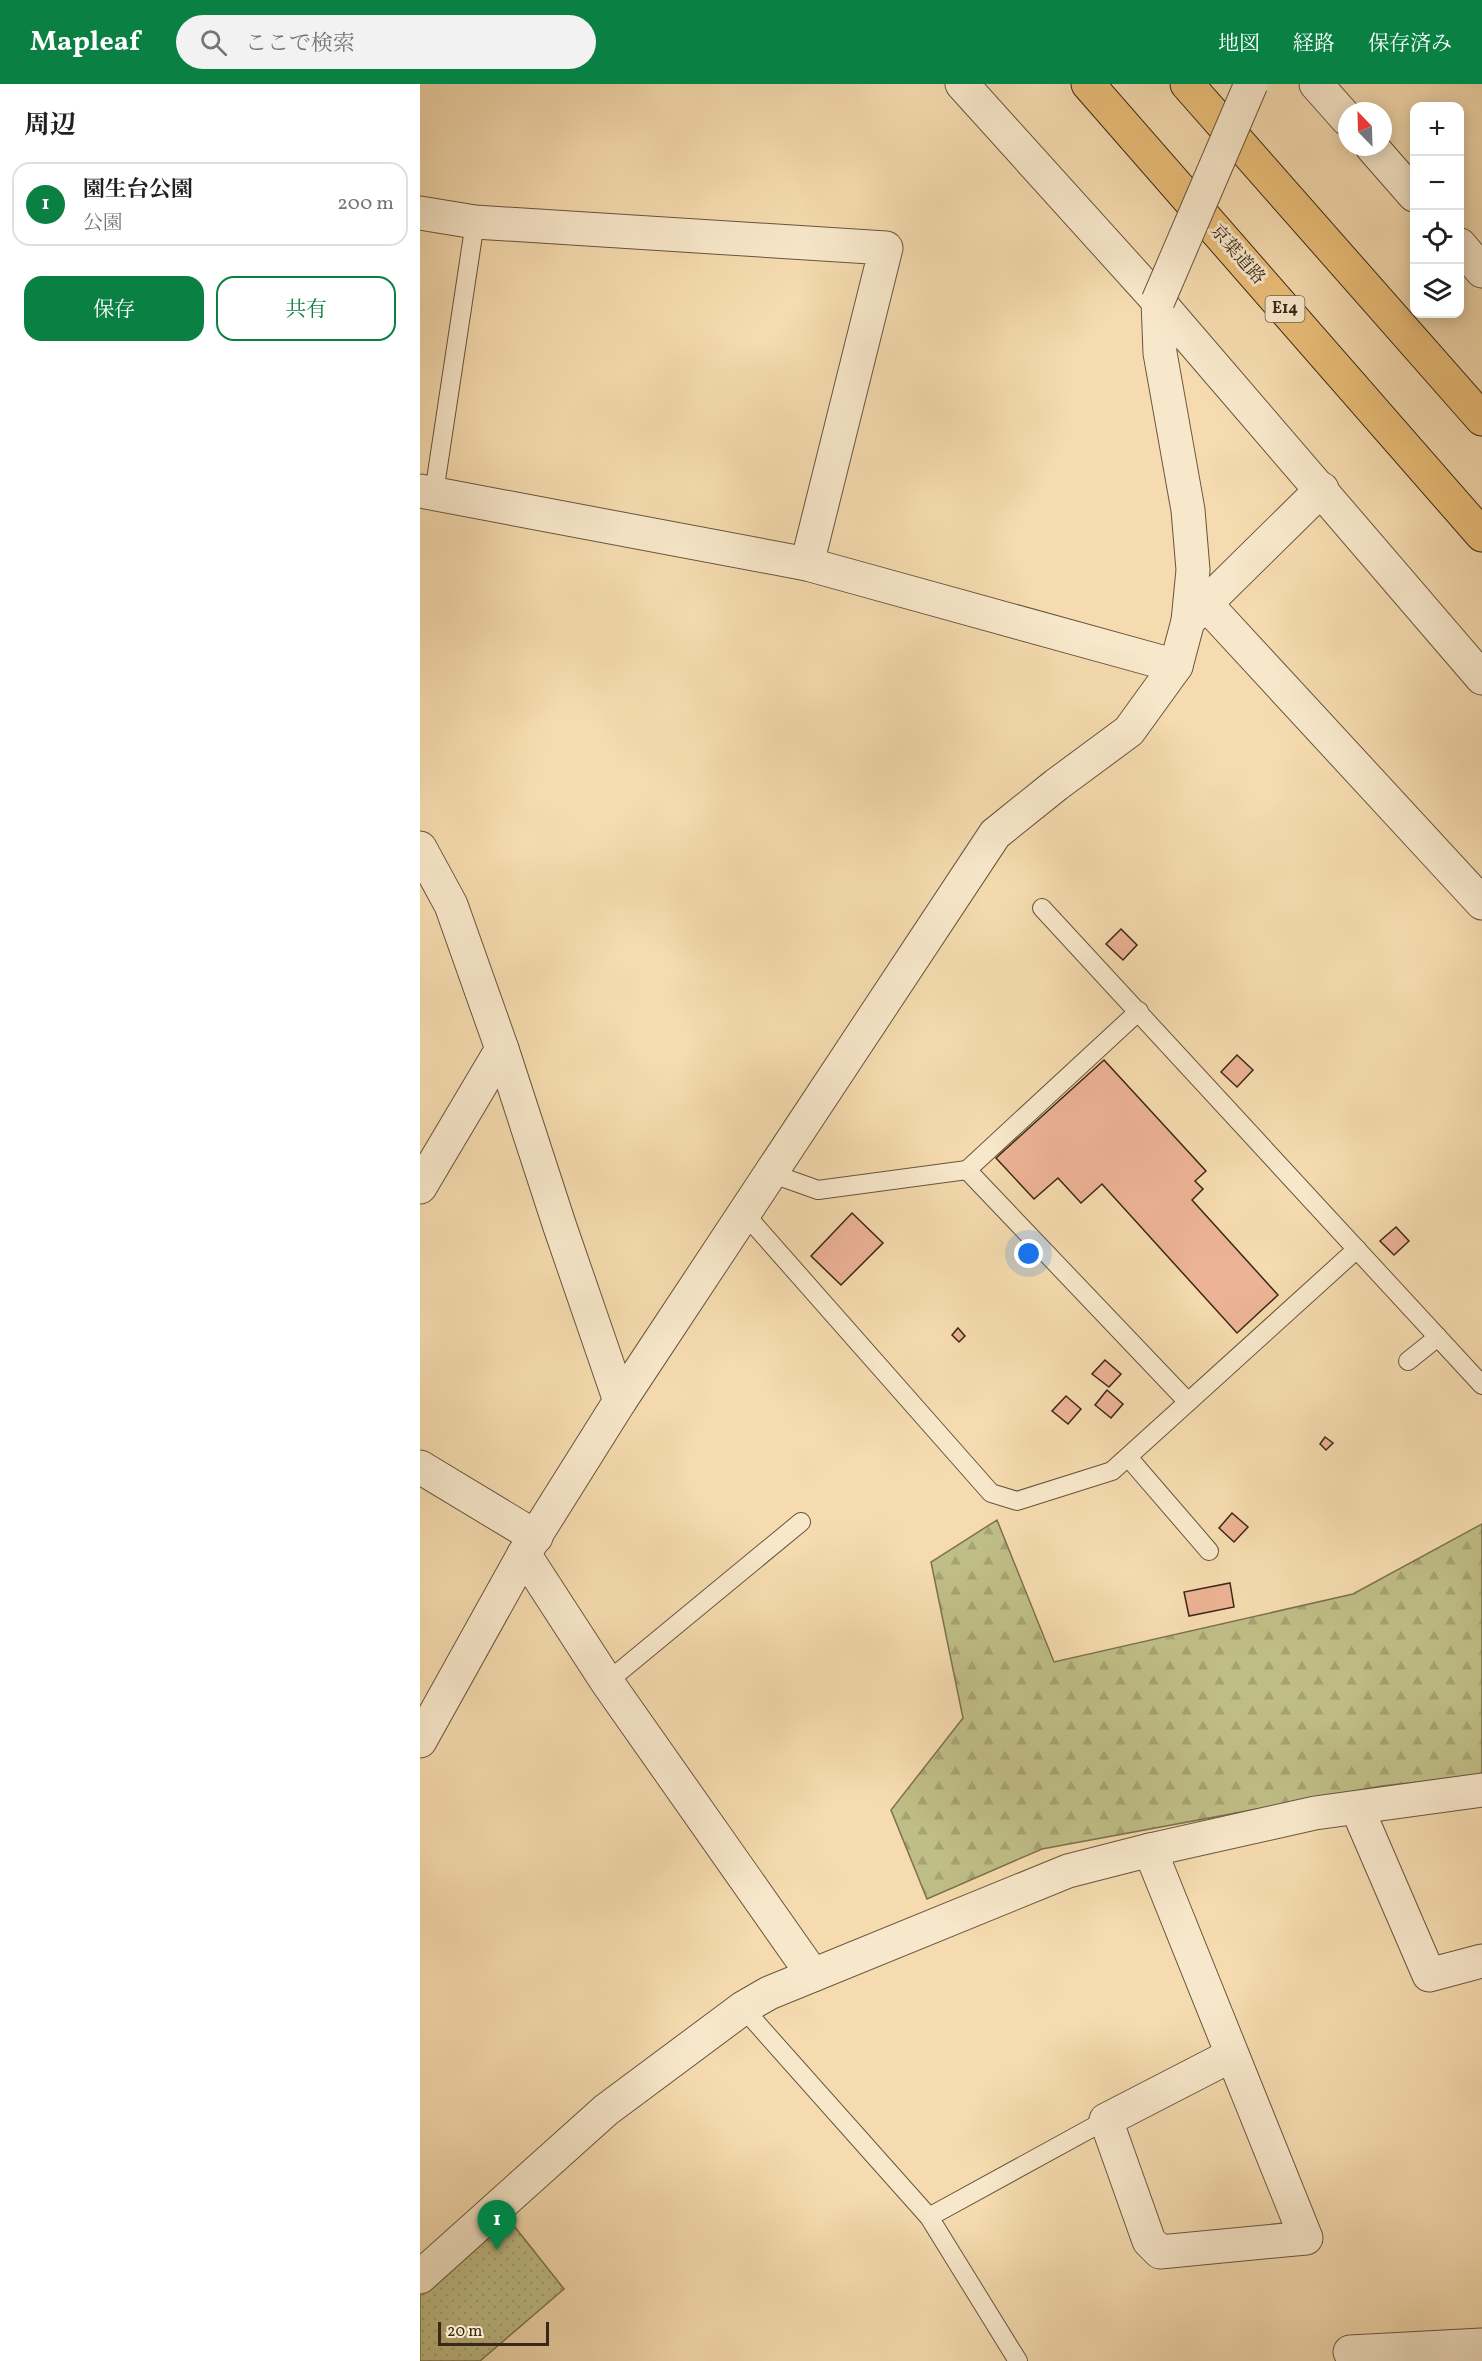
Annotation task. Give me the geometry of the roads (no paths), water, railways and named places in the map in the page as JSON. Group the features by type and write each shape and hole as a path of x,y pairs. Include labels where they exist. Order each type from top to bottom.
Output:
{"highway":[{"name":"京葉道路","path":"1088,84 1482,535"},
{"path":"1187,84 1482,419"}],"street":[{"path":"962,84 1158,301 1322,489 1482,678"},
{"path":"1251,84 1158,301 1160,353 1188,510 1197,613 1482,903"},
{"path":"1316,84 1338,109"},
{"path":"1380,156 1410,190"},
{"path":"420,213 475,222 886,248 807,564"},
{"path":"1464,250 1482,271"},
{"path":"423,1728 530,1546 620,1401 995,834 1056,784 1129,731 1176,666 1197,613 1322,489"},
{"path":"427,492 807,564 1176,666"},
{"path":"420,848 451,906 502,1049 620,1401"},
{"path":"420,1187 502,1049"},
{"path":"420,1467 530,1546 608,1682 813,1975"},
{"path":"420,2277 606,2110 743,2008 769,1993 1068,1871 1315,1813 1482,1790"},
{"path":"1357,1808 1429,1975 1482,1961"},
{"path":"1150,1850 1306,2238 1160,2252 1149,2241 1106,2120 1232,2055"},
{"path":"1350,2352 1482,2345"}],"lane":[{"path":"427,492 475,222"},
{"path":"1042,908 1482,1385"},
{"path":"771,1173 818,1190 967,1170 1139,1011"},
{"path":"967,1170 1188,1402"},
{"path":"744,1213 991,1492 1017,1501 1112,1471 1357,1249"},
{"path":"1408,1361 1438,1337"},
{"path":"1128,1457 1209,1551"},
{"path":"608,1682 801,1522"},
{"path":"743,2008 929,2217 1018,2361"},
{"path":"929,2217 1106,2120"}],"place":[{"name":"園生台公園","path":"497,2250"}]}
